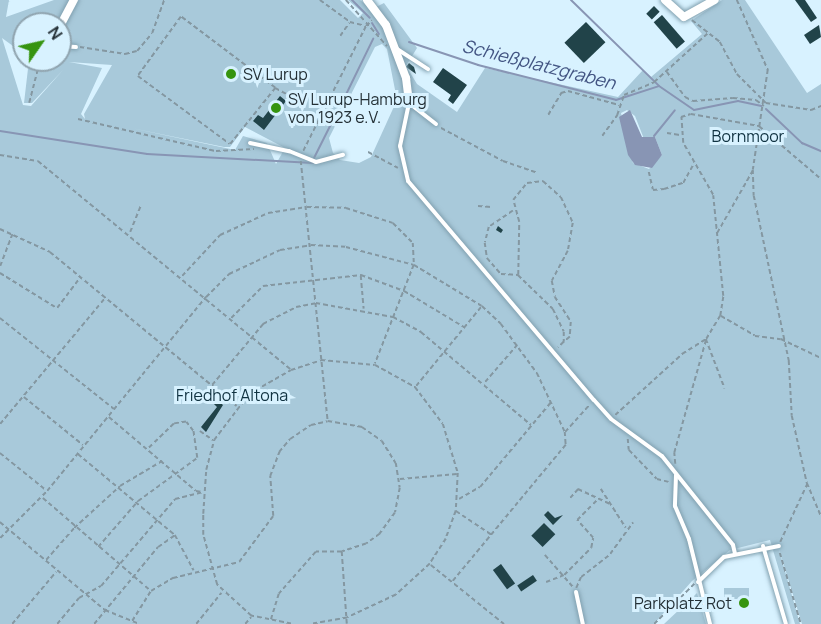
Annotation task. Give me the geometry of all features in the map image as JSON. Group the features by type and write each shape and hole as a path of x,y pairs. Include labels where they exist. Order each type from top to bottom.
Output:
{"street":[{"path":"665,0 680,15 689,17 715,0"},
{"path":"370,1 381,15 391,47 408,85 409,103"}],"lane":[{"path":"72,47 76,47"},
{"path":"391,47 429,69"},
{"path":"436,124 409,103 400,146 403,170 416,191 611,419 662,456 733,545 735,554"},
{"path":"250,143 316,162 343,155"},
{"path":"676,475 675,506 689,539 710,624"},
{"path":"698,582 723,557 763,546 779,546"},
{"path":"763,546 786,624"},
{"path":"576,592 583,624"}],"path":[{"path":"76,47 125,54 137,51 152,33 164,0"},
{"path":"320,0 350,22 367,24"},
{"path":"346,0 391,47"},
{"path":"737,0 768,70 766,103 759,126 753,170 781,339 789,361 792,416 807,483 821,516"},
{"path":"328,421 300,156 367,24 381,15"},
{"path":"275,88 230,144 138,75 181,17 275,88 305,104"},
{"path":"689,17 720,42 737,74 766,103 811,110 819,106 821,102"},
{"path":"340,36 350,22"},
{"path":"602,136 624,95 655,81 708,33"},
{"path":"29,103 37,72"},
{"path":"667,72 685,97 693,101 733,98 756,100 765,107"},
{"path":"548,115 561,93 568,91 620,105"},
{"path":"676,475 674,453 706,339 720,316 723,296 711,188 694,162 681,135 680,120 686,113 759,126 821,179"},
{"path":"78,119 216,151 233,153 260,147"},
{"path":"436,124 503,161 538,172"},
{"path":"667,133 681,135"},
{"path":"368,152 403,170"},
{"path":"0,155 38,161 182,276 291,370"},
{"path":"649,172 653,190 664,189 683,183 694,162"},
{"path":"716,234 753,170"},
{"path":"518,275 519,222 513,211 515,195 536,181 556,190 571,213 572,239 552,281 555,297 571,322 570,337 553,353"},
{"path":"129,233 141,205"},
{"path":"478,206 491,207"},
{"path":"182,276 205,247 236,225 268,213 307,207 346,208 393,223 413,243 414,265 375,365"},
{"path":"513,211 489,227 485,252 501,274 518,275 553,309 562,323 564,342"},
{"path":"0,229 12,232 50,252 237,406"},
{"path":"0,267 12,232"},
{"path":"0,537 9,531 42,497 206,297 243,265 280,250 311,245 367,250 414,265 482,306 518,345 553,400 565,432 566,445 453,581"},
{"path":"0,273 57,308 82,277"},
{"path":"361,275 364,309"},
{"path":"231,318 263,286 314,278 361,275 404,291 464,327"},
{"path":"0,424 106,297"},
{"path":"212,386 253,336 278,314 316,303 364,309 393,317 444,350 531,425"},
{"path":"415,387 482,306"},
{"path":"720,316 755,336 781,339 821,358"},
{"path":"0,318 114,410"},
{"path":"706,339 725,389"},
{"path":"611,419 681,354 706,339"},
{"path":"484,384 518,345"},
{"path":"291,624 270,622 251,616 222,592 212,571 203,535 203,492 214,440 237,406 260,385 291,370 321,360 375,365 415,387 443,424 458,473 456,511 447,539 430,564 396,595 347,618 313,624"},
{"path":"23,396 84,446"},
{"path":"458,500 480,487 553,400"},
{"path":"565,432 574,426 594,400"},
{"path":"108,416 196,491 203,492"},
{"path":"132,621 151,591 172,578 195,572 212,571 239,562 273,516 270,476 284,445 304,429 328,421 353,424 375,435 392,456 400,479 398,505 386,528 366,544 342,552 320,551 314,554 279,594 270,622"},
{"path":"98,547 138,501 197,458 193,431 186,422 174,424 148,449"},
{"path":"201,432 214,440"},
{"path":"630,433 629,450 657,478 675,483"},
{"path":"0,453 47,491"},
{"path":"78,454 120,486 176,535 195,572"},
{"path":"46,561 74,528 120,486 162,461"},
{"path":"400,479 458,473"},
{"path":"801,624 779,546 807,483"},
{"path":"570,498 578,489 610,504"},
{"path":"601,489 627,530"},
{"path":"57,624 85,595 101,586 176,499 203,492"},
{"path":"42,497 74,528 151,591"},
{"path":"546,582 564,575 593,543 590,533 577,520 598,499"},
{"path":"456,511 492,535"},
{"path":"0,522 56,572 105,610 139,624"},
{"path":"576,592 581,577 610,554 633,522"},
{"path":"96,623 158,547 176,535"},
{"path":"342,552 347,624"},
{"path":"546,555 576,592"},
{"path":"430,564 504,624"},
{"path":"12,624 56,572"},
{"path":"654,624 698,582"},
{"path":"196,624 222,592"},
{"path":"245,624 251,616"}],"green space":[{"path":"0,0 9,0 6,17 12,15 12,45 2,38 23,105 31,106 61,72 72,72 72,63 102,68 81,114 85,119 84,114 112,65 72,62 72,12 20,12 54,0 340,0 358,18 363,13 348,0 360,0 372,9 384,3 417,48 406,66 417,84 457,112 485,68 618,97 643,70 651,77 702,34 691,21 722,0 745,0 807,93 821,84 821,624 802,624 778,546 800,624 795,624 770,540 730,550 692,581 654,624 0,624","holes":["382,44 387,49 397,100 371,157 359,163 340,160 333,153 329,138 375,47","627,110 635,116 644,139 655,137 662,155 649,169 633,163 621,113","245,127 285,148 276,164 267,143 243,136 235,150 131,128 230,147"]},
{"path":"28,72 61,72 32,103 24,103"},
{"path":"724,588 749,588 749,599 724,599"},
{"path":"697,593 706,624 664,624"}],"shaded area":[{"path":"630,110 642,137 655,137 662,155 652,168 635,165 628,155 619,117"}],"building":[{"path":"795,0 805,0 817,18 811,22"},
{"path":"654,6 660,12 652,19 646,14"},
{"path":"662,15 685,41 677,49 654,22"},
{"path":"586,22 605,42 584,63 564,43"},
{"path":"819,25 821,37 810,44 804,35"},
{"path":"409,63 414,67 416,74 406,67"},
{"path":"443,68 467,85 453,104 448,100 451,95 433,82"},
{"name":"SV Lurup-Hamburg von 1923 e.V.","path":"280,96 286,101 264,130 253,121 258,115 263,118"},
{"path":"498,226 503,230 501,233 496,230"},
{"path":"213,396 223,405 206,432 201,427 217,407 210,400"},
{"path":"548,511 555,518 563,515 553,525 544,515"},
{"path":"544,523 555,534 543,547 531,536"},
{"path":"501,564 515,583 507,589 493,570"},
{"path":"533,575 537,581 521,591 517,586"}],"waterway":[{"path":"352,0 370,18"},
{"path":"571,0 659,86"},
{"path":"372,23 379,34"},
{"name":"Schießplatzgraben","path":"336,115 373,39"},
{"name":"Schießplatzgraben","path":"409,42 478,65 616,100 659,86 694,110 738,101 761,106"},
{"name":"Schießplatzgraben","path":"766,109 802,143 821,151"},
{"path":"654,136 675,110"},
{"name":"Schießplatzgraben","path":"313,160 332,122"},
{"name":"Schießplatzgraben","path":"0,131 147,154 313,163"}],"place":[{"name":"SV Lurup","path":"231,74"},
{"name":"SV Lurup-Hamburg von 1923 e.V.","path":"276,108"},
{"name":"Parkplatz Rot","path":"744,603"}],"park label":[{"name":"Bornmoor","path":"748,136"},
{"name":"Friedhof Altona","path":"232,395"}]}
